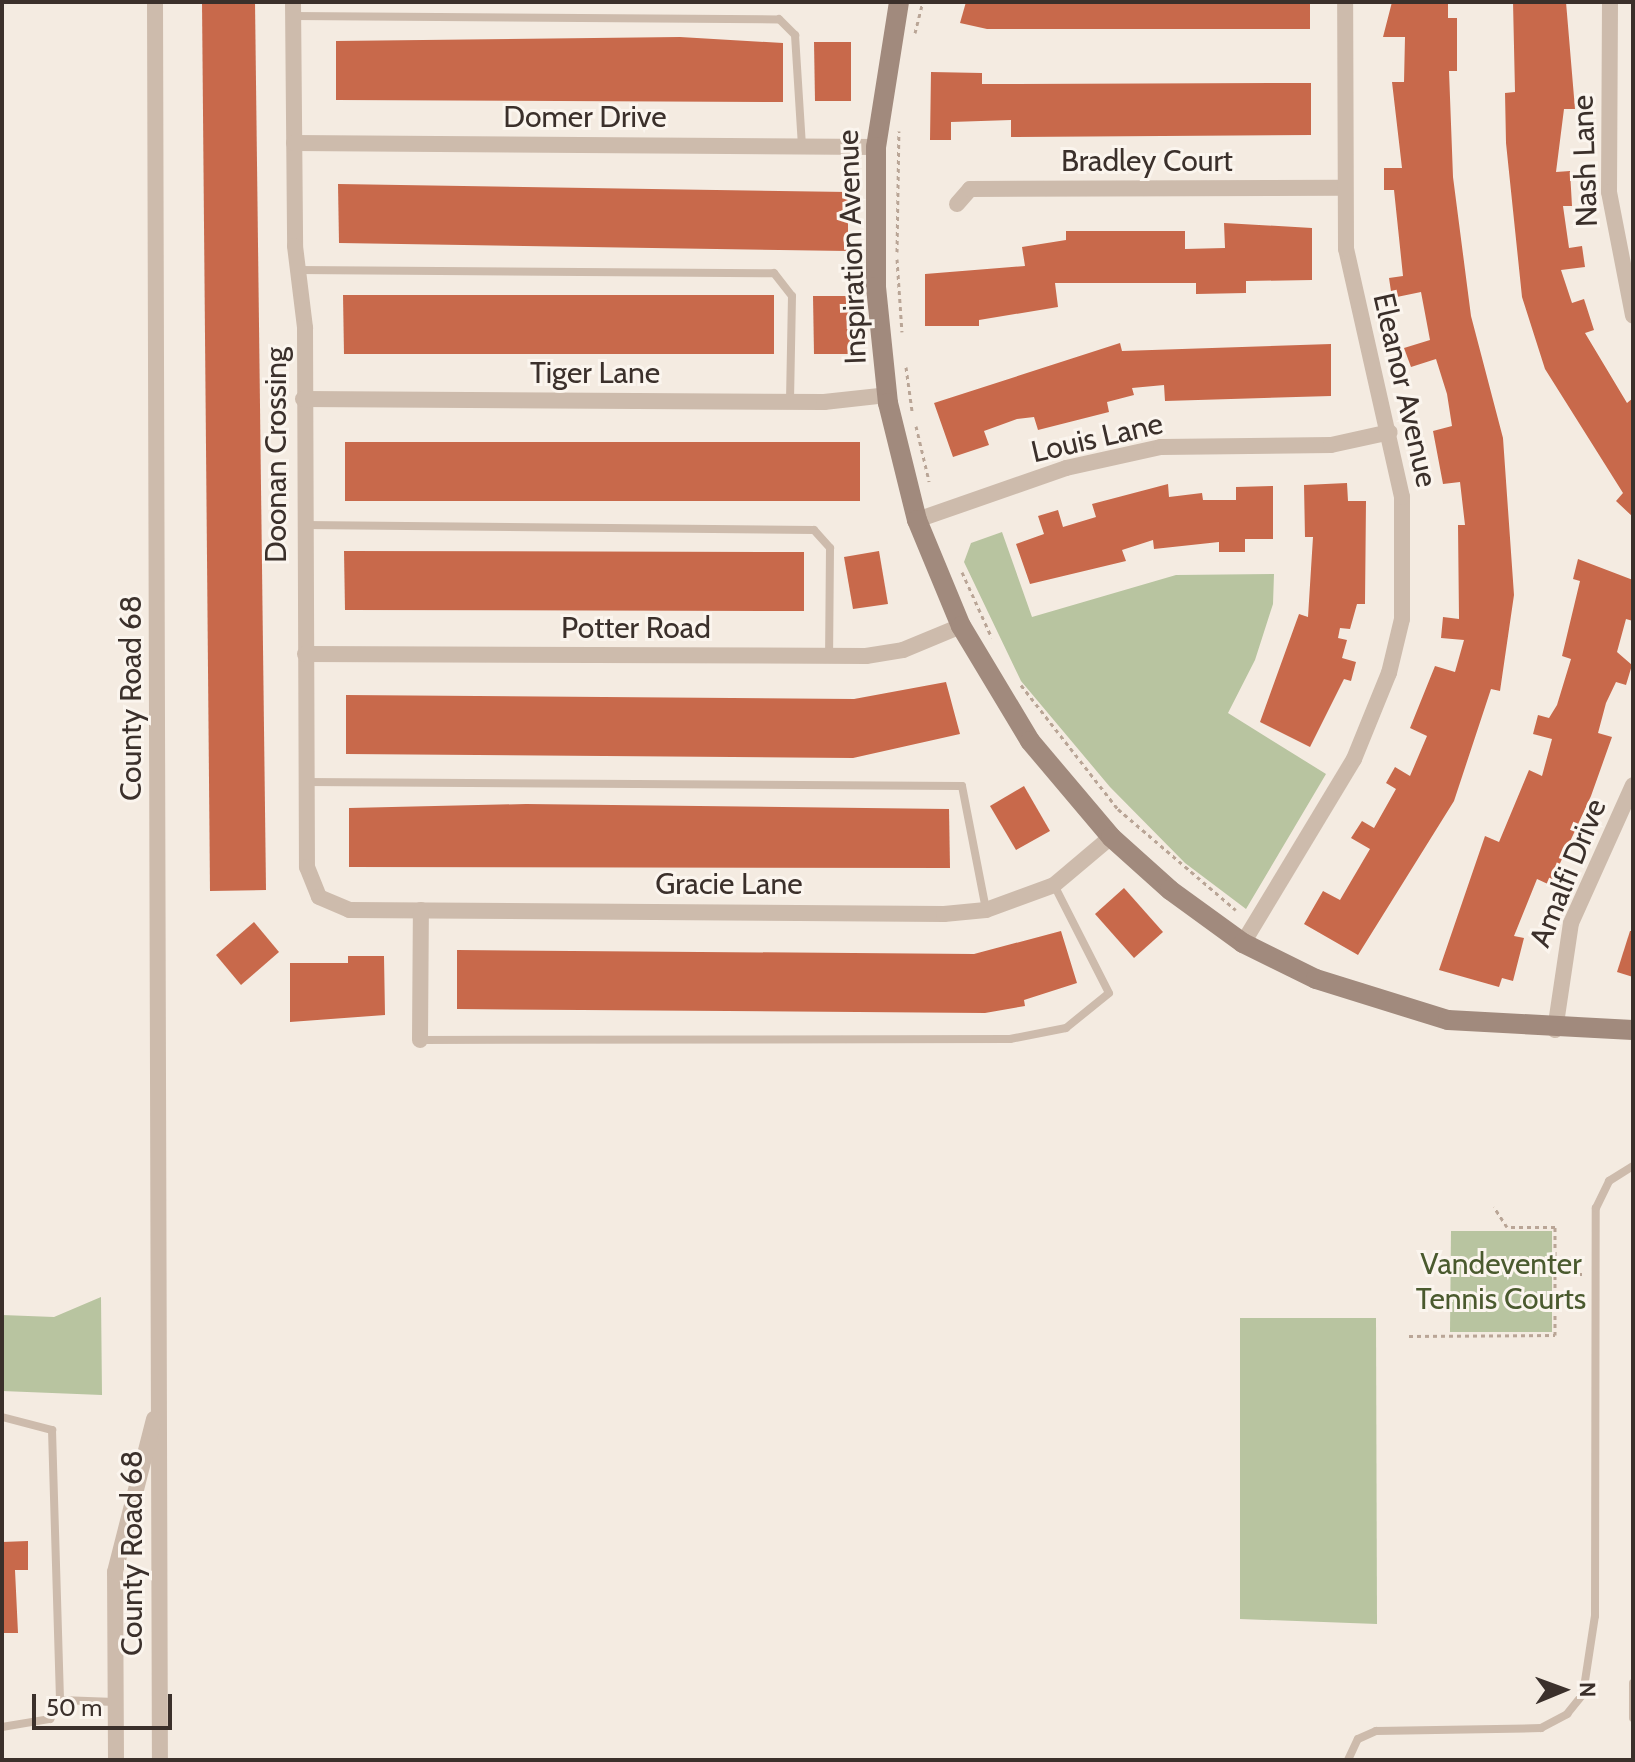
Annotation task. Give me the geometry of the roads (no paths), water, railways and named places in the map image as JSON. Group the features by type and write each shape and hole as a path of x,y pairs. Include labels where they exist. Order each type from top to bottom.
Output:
{"street":[{"name":"County Road 68","path":"155,2 160,1760"},
{"name":"Inspiration Avenue","path":"899,2 876,147 876,287 887,395 917,520 961,626 1030,741 1111,837 1243,943 1381,1004 1448,1020 1555,1030 1633,1030"},
{"name":"Eleanor Avenue","path":"1243,943 1354,759 1389,673 1407,557 1390,432 1356,313 1343,188 1345,2"},
{"name":"Nash Lane","path":"1610,2 1609,192 1633,316"},
{"name":"Doonan Crossing","path":"293,9 297,270 303,399 307,876 325,903"},
{"name":"Domer Drive","path":"294,143 876,147"},
{"name":"Bradley Court","path":"957,204 970,189 1343,188"},
{"name":"Tiger Lane","path":"303,399 790,402 887,395"},
{"name":"Louis Lane","path":"917,520 1066,468 1161,447 1331,445 1390,432"},
{"name":"Potter Road","path":"305,654 829,657 903,650 961,626"},
{"name":"Amalfi Drive","path":"1555,1030 1571,923 1633,785"},
{"name":"Gracie Lane","path":"325,903 421,910 986,910 1054,885 1111,837"},
{"path":"420,1040 421,910"},
{"name":"County Road 68","path":"116,1760 115,1572 160,1395"}],"lane":[{"path":"293,9 779,19 795,35 802,147"},
{"path":"297,270 774,273 792,296 790,402"},
{"path":"304,525 814,530 830,548 829,657"},
{"path":"306,782 962,786 986,910"},
{"path":"420,1040 1010,1039 1066,1028 1109,993 1054,885"},
{"path":"1348,1760 1358,1739 1376,1731 1546,1727 1583,1694 1595,1616 1596,1208 1609,1181 1633,1166"},
{"path":"2,1417 52,1430 60,1700 50,1719 2,1727"},
{"path":"1633,1683 1633,1718"},
{"path":"60,1700 115,1702"}],"park label":[{"name":"Vandeventer Tennis Courts","path":"1501,1281"}]}
